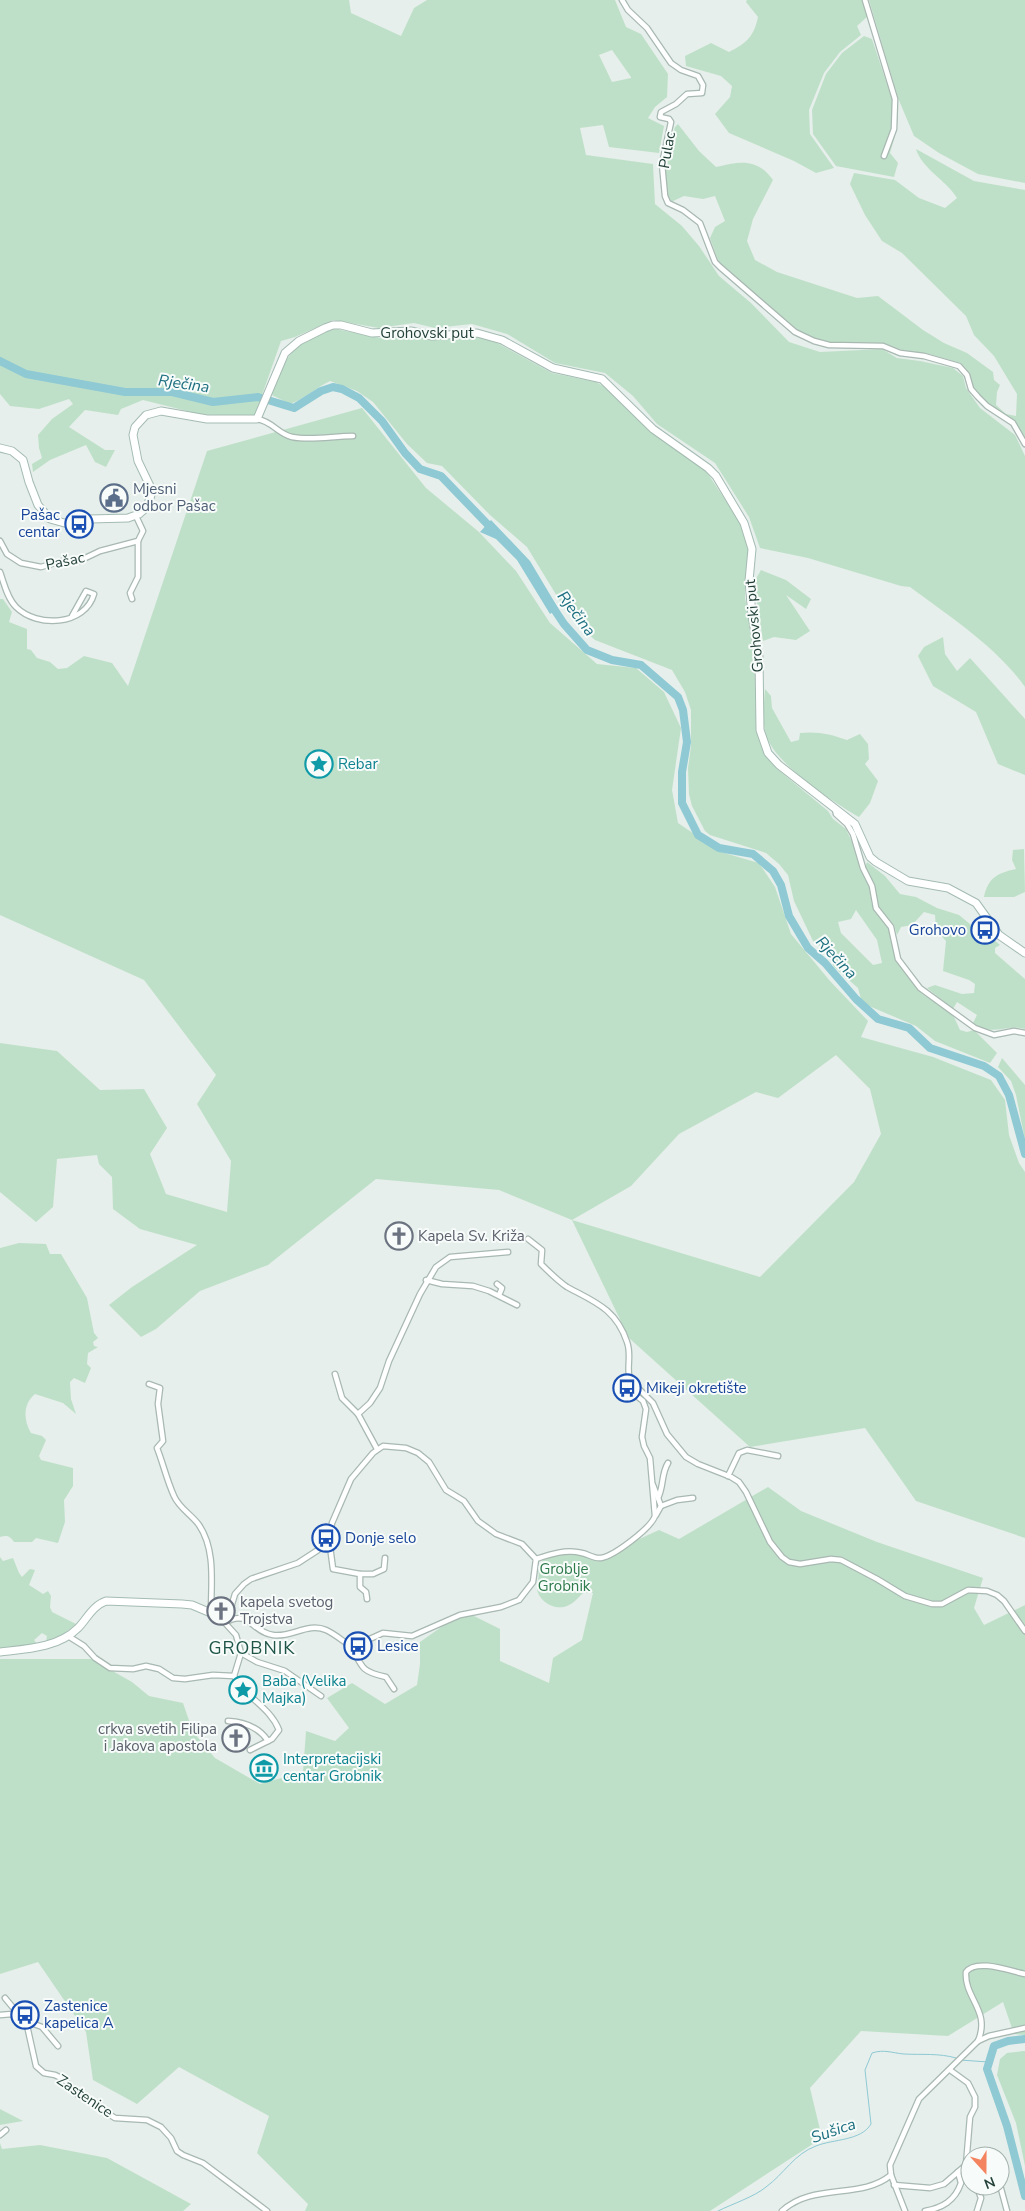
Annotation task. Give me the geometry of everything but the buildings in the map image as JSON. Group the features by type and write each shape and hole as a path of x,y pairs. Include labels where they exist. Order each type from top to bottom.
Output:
{"main road":[{"name":"Grohovski put","path":"259,417 273,380 289,347 333,325 372,333 411,331 432,336 460,332 489,335 553,368 602,379 653,429 708,468 716,476 744,523 752,548 749,581 758,657 759,716 762,738 768,753 779,765 855,824 870,857 876,862 908,881 948,888 976,904 999,934 1025,954"},
{"path":"0,448 12,451 24,460 29,482 38,505 50,519 68,524 90,519 136,516 147,507 151,494 150,486 138,461 133,435 134,428 146,415 161,411 207,419 259,417"},
{"path":"0,1652 50,1644 68,1636 98,1604 106,1602 187,1604 211,1613"}],"street":[{"name":"Pulac","path":"622,0 628,10 647,28 667,58 680,70 698,76 702,85 702,93 687,94 684,99 661,112 660,117 669,119 671,122 662,169 664,196 668,203 683,210 700,223 716,262 795,332 814,341 829,345 884,346 900,353 924,356 959,366 967,375 971,388 978,397 987,406 1013,423 1025,444"},
{"path":"865,0 894,99 894,128 884,156"},
{"path":"259,417 268,421 280,432 292,437 353,436"},
{"path":"132,599 130,593 138,577 138,542 143,531 136,516"},
{"name":"Pašac","path":"0,541 6,554 21,563 41,567 62,561 79,561 100,551 138,542"},
{"path":"0,572 14,605 36,620 67,619 82,611 94,594 86,591 72,616"},
{"path":"835,809 836,814 847,824 853,834 863,868 872,886 874,903 891,927 898,959 920,988 975,1028 994,1035 1014,1031 1025,1033"},
{"path":"528,1239 542,1250 541,1264 567,1286 583,1293 606,1308 618,1323 628,1345 629,1390 643,1401 646,1409 642,1437 650,1458 655,1516"},
{"path":"358,1414 370,1403 380,1388 389,1360 426,1280 441,1262 450,1257 508,1252"},
{"path":"426,1280 442,1284 473,1286 499,1295 517,1305"},
{"path":"497,1284 502,1288 499,1295"},
{"path":"335,1374 342,1398 358,1414 377,1448"},
{"path":"630,1380 653,1402 664,1428 686,1457 738,1482 746,1492 770,1542 782,1557 790,1562 800,1564 831,1558 841,1560 905,1596 932,1604 942,1604 968,1590 986,1591 1004,1602 1025,1631"},
{"path":"149,1384 160,1388 158,1404 163,1441 157,1448 174,1496 180,1506 192,1515 201,1528 211,1558 211,1613 226,1623 236,1635 240,1653 234,1676 242,1688 271,1715 277,1726 278,1732 268,1741 250,1750"},
{"path":"385,1558 384,1568 373,1574 360,1574 333,1569 328,1539 332,1523 351,1479 377,1448 390,1446 406,1448 418,1453 429,1462 446,1490 464,1501 478,1521 496,1534 522,1544 536,1559"},
{"path":"728,1476 739,1453 743,1451 747,1450 778,1456"},
{"path":"658,1498 663,1484 663,1471 668,1463"},
{"path":"652,1483 661,1506"},
{"path":"536,1559 559,1552 570,1551 587,1554 594,1558 603,1558 645,1530 654,1521 661,1506 677,1500 693,1498"},
{"path":"232,1618 230,1614 235,1594 244,1584 251,1579 272,1571 298,1564 318,1550 328,1539"},
{"path":"352,1647 383,1633 412,1636 460,1615 501,1607 519,1600 533,1582 536,1559"},
{"path":"360,1574 360,1587 366,1592 368,1599"},
{"path":"226,1623 232,1618 245,1619 265,1634 274,1636 289,1635 312,1627 326,1630 352,1647 362,1667 369,1674 386,1677 394,1689"},
{"path":"68,1636 84,1646 95,1658 110,1668 133,1669 146,1666 159,1669 174,1678 195,1679 213,1675 234,1676"},
{"path":"240,1653 257,1662 285,1671 321,1696"},
{"path":"228,1721 236,1721 257,1728 268,1741"},
{"path":"905,2211 891,2175 890,2165 893,2154 919,2100 978,2041 981,2034 981,2015 977,2003 968,1990 965,1981 966,1972 974,1966 988,1966 1025,1974"},
{"path":"5,1998 26,2021 42,2027 58,2046"},
{"path":"0,2015 12,2014 20,2016"},
{"name":"Zastenice","path":"26,2021 36,2066 39,2071 65,2080 78,2095 115,2118 147,2120 162,2127 172,2138 177,2151 203,2163 267,2211"},
{"path":"978,2041 990,2036 1025,2028"},
{"path":"894,2185 930,2188 944,2184 966,2165 970,2118 975,2106 975,2097 968,2083 950,2070"},
{"path":"0,2135 6,2130"},
{"path":"925,2211 943,2207 950,2200 961,2182 958,2172"},
{"path":"782,2211 793,2203 811,2195 876,2185 891,2175"},
{"path":"977,2211 980,2196"},
{"path":"1003,2196 1007,2211"}],"green space":[{"path":"0,0 349,0 351,13 401,36 414,8 427,0 615,0 626,27 641,34 668,74 667,97 655,107 648,118 664,126 659,153 609,147 603,125 580,128 586,155 653,164 655,204 682,226 699,246 719,276 751,303 789,342 820,352 882,349 897,358 953,368 963,376 966,388 980,408 1015,435 1025,456 1025,687 1014,672 987,645 910,587 808,558 760,548 749,517 715,463 657,424 633,396 605,373 555,363 507,334 472,324 435,328 414,323 379,328 333,320 295,337 281,341 255,415 244,417 199,414 143,400 121,409 118,415 85,410 69,427 105,450 115,450 106,467 95,462 86,445 50,460 33,472 32,464 42,458 38,435 52,419 73,404 69,399 39,409 10,406 0,394","holes":["612,50 631,77 612,82 599,55"]},
{"path":"747,0 862,0 868,16 857,26 861,35 840,52 824,73 809,110 810,134 834,168 816,173 794,161 729,133 715,114 730,97 732,86 721,76 686,66 685,56 711,43 729,52 749,38 758,17 746,2"},
{"path":"869,0 1025,0 1025,183 978,174 939,153 914,136 898,98"},
{"path":"864,36 872,39 898,117 890,153 898,163 894,177 836,166 813,134 812,110 826,74 842,53"},
{"path":"678,124 699,151 716,167 733,163 748,163 761,168 773,180 753,219 747,241 755,260 777,272 857,298 878,296 923,330 944,343 967,353 993,372 994,380 1000,385 997,392 996,405 1006,414 1016,416 1017,394 994,356 974,335 966,316 902,253 882,241 865,215 850,184 854,173 895,180 919,198 945,208 957,198 923,163 916,149 974,181 1025,190 1025,439 1012,419 988,405 973,387 968,372 960,363 929,354 902,350 884,343 829,342 814,339 801,333 719,263 710,238 715,227 725,221 715,196 703,199 684,196 671,202 667,193 665,184 666,165 675,127"},
{"path":"336,329 380,338 414,335 437,340 455,337 488,338 552,373 596,382 608,389 651,432 706,471 742,525 749,552 745,580 745,598 754,639 756,716 759,740 765,755 776,768 828,811 833,819 846,829 860,869 869,886 872,905 889,929 897,962 922,994 954,1017 960,1030 967,1032 974,1030 997,1053 990,1063 935,1041 916,1026 869,1006 861,999 858,988 834,967 825,950 813,941 794,901 788,875 779,864 766,853 710,835 705,831 692,806 689,794 688,768 691,746 691,710 685,692 672,670 595,640 579,626 563,606 527,547 490,515 442,466 427,463 407,444 373,402 357,391 330,381 290,404 272,395 282,369 293,351 310,338","holes":["856,910 877,940 882,963 873,965 841,933 838,922 851,919"]},
{"path":"362,408 426,488 479,532 516,571 550,623 597,664 636,668 664,692 681,728 672,790 678,823 721,852 759,863 775,887 791,934 830,981 868,1021 861,1037 933,1057 991,1080 1005,1100 1009,1135 1019,1163 1025,1172 1025,1538 916,1501 865,1428 750,1447 629,1338 572,1220 499,1190 376,1179 268,1265 200,1291 156,1329 141,1337 109,1305 132,1287 197,1245 140,1229 113,1209 112,1177 99,1164 97,1155 57,1159 53,1207 36,1222 0,1192 0,1043 57,1051 100,1090 144,1089 167,1128 150,1154 166,1194 227,1212 231,1161 197,1104 216,1075 144,980 0,915 0,599 3,599 12,612 9,622 27,629 27,649 31,650 37,658 50,662 58,669 67,668 84,656 112,663 128,686 207,451","holes":["836,1055 870,1089 881,1134 854,1182 760,1277 572,1220 631,1186 679,1134 756,1092 778,1098"]},
{"path":"761,570 786,580 811,599 806,609 786,595 810,631 796,640 774,637 763,641 754,582"},
{"path":"943,637 945,654 957,671 970,658 1025,719 1025,775 998,764 976,712 933,686 918,656 924,647"},
{"path":"765,689 771,696 772,708 791,742 799,740 800,733 812,732 847,740 860,734 868,744 869,759 865,764 878,781 870,803 859,817 806,781 781,758 772,746 766,735 764,724"},
{"path":"1024,849 1025,892 1014,897 984,897 988,885 994,877 1016,869 1012,860 1013,850"},
{"path":"867,862 885,876 900,894 916,897 937,908 959,915 981,933 1000,945 995,948 995,953 1025,979 1025,1029 993,1030 980,1027 973,1023 977,1015 957,1002 953,1009 927,988 935,985 962,994 974,993 975,984 943,971 946,941 936,930 935,915 924,912 912,925 901,927 897,935 894,925 879,908 874,885 865,867"},
{"path":"1002,1058 1025,1085 1025,1140 1016,1095 1011,1081 998,1067"},
{"path":"19,1243 46,1244 50,1254 61,1254 87,1298 94,1333 98,1338 93,1342 94,1346 98,1347 88,1353 87,1364 91,1368 85,1383 74,1378 70,1382 71,1399 76,1414 63,1403 35,1394 26,1408 27,1423 31,1433 42,1436 46,1440 39,1456 41,1460 73,1468 73,1486 64,1500 65,1522 58,1543 36,1538 32,1542 14,1542 8,1536 0,1537 0,1248"},
{"name":"Groblje Grobnik","path":"768,1487 801,1511 877,1542 983,1578 974,1608 984,1625 1025,1605 1025,2035 1014,2034 1003,2002 948,2036 861,2031 810,2088 822,2138 710,2211 305,2211 308,2204 257,2153 269,2116 179,2067 137,2104 93,2080 86,2032 38,1962 0,1974 0,1659 91,1659 132,1682 149,1696 183,1703 193,1732 215,1758 260,1784 303,1772 306,1731 335,1741 349,1728 327,1698 352,1683 385,1704 417,1685 420,1664 420,1642 464,1611 500,1629 500,1661 549,1683 553,1658 582,1640 593,1593 583,1593 567,1606 557,1607 548,1604 540,1597 537,1587 538,1571 543,1560 559,1554 578,1553 592,1560 602,1561 635,1541 659,1530 679,1539"},
{"path":"0,1557 3,1561 13,1558 22,1577 30,1569 35,1570 29,1585 43,1594 48,1591 51,1596 50,1607 52,1612 76,1624 54,1641 46,1642 47,1636 42,1633 34,1640 37,1644 0,1649"},
{"path":"1025,2051 1025,2166 1016,2123 997,2075 1000,2059 1007,2053"},
{"path":"0,2109 23,2121 0,2125"},
{"path":"0,2143 2,2149 40,2145 107,2158 191,2204 183,2211 0,2211"}],"water":[{"path":"491,520 530,561 558,608 550,614 517,560 496,539 480,532"}],"waterway":[{"name":"Rječina","path":"0,361 26,374 125,392 172,392 213,402 258,397 294,408 321,391 333,387 342,389 359,398 382,421 405,453 420,469 441,476 494,531"},
{"name":"Rječina","path":"550,603 564,624 587,650 612,660 641,665 678,697 683,710 687,742 682,772 682,803 698,835 719,848 753,854 773,871 781,885 789,916 808,948 825,963 856,999 878,1019 909,1028 930,1048 984,1066 999,1076 1009,1095 1025,1154"},
{"name":"Rječina","path":"1025,2039 1008,2041 994,2046 987,2069 1007,2126 1025,2196"},
{"name":"Sušica","path":"718,2211 761,2191 795,2159 808,2150 823,2144 854,2137 866,2130 871,2124 865,2070 872,2053 884,2051 956,2058"},
{"name":"Sušica","path":"960,2060 988,2062"}],"place":[{"name":"Mjesni odbor Pašac","path":"114,498"},
{"name":"Pašac centar","path":"79,524"},
{"name":"Rebar","path":"319,764"},
{"name":"Grohovo","path":"985,930"},
{"name":"Kapela Sv. Križa","path":"399,1236"},
{"name":"Mikeji okretište","path":"627,1388"},
{"name":"Donje selo","path":"326,1538"},
{"name":"kapela svetog Trojstva","path":"221,1611"},
{"name":"Lesice","path":"358,1646"},
{"name":"Baba (Velika Majka)","path":"243,1690"},
{"name":"crkva svetih Filipa i Jakova apostola","path":"236,1738"},
{"name":"Interpretacijski centar Grobnik","path":"264,1768"},
{"name":"Zastenice kapelica A","path":"25,2015"}],"district":[{"name":"GROBNIK","path":"252,1648"}]}
